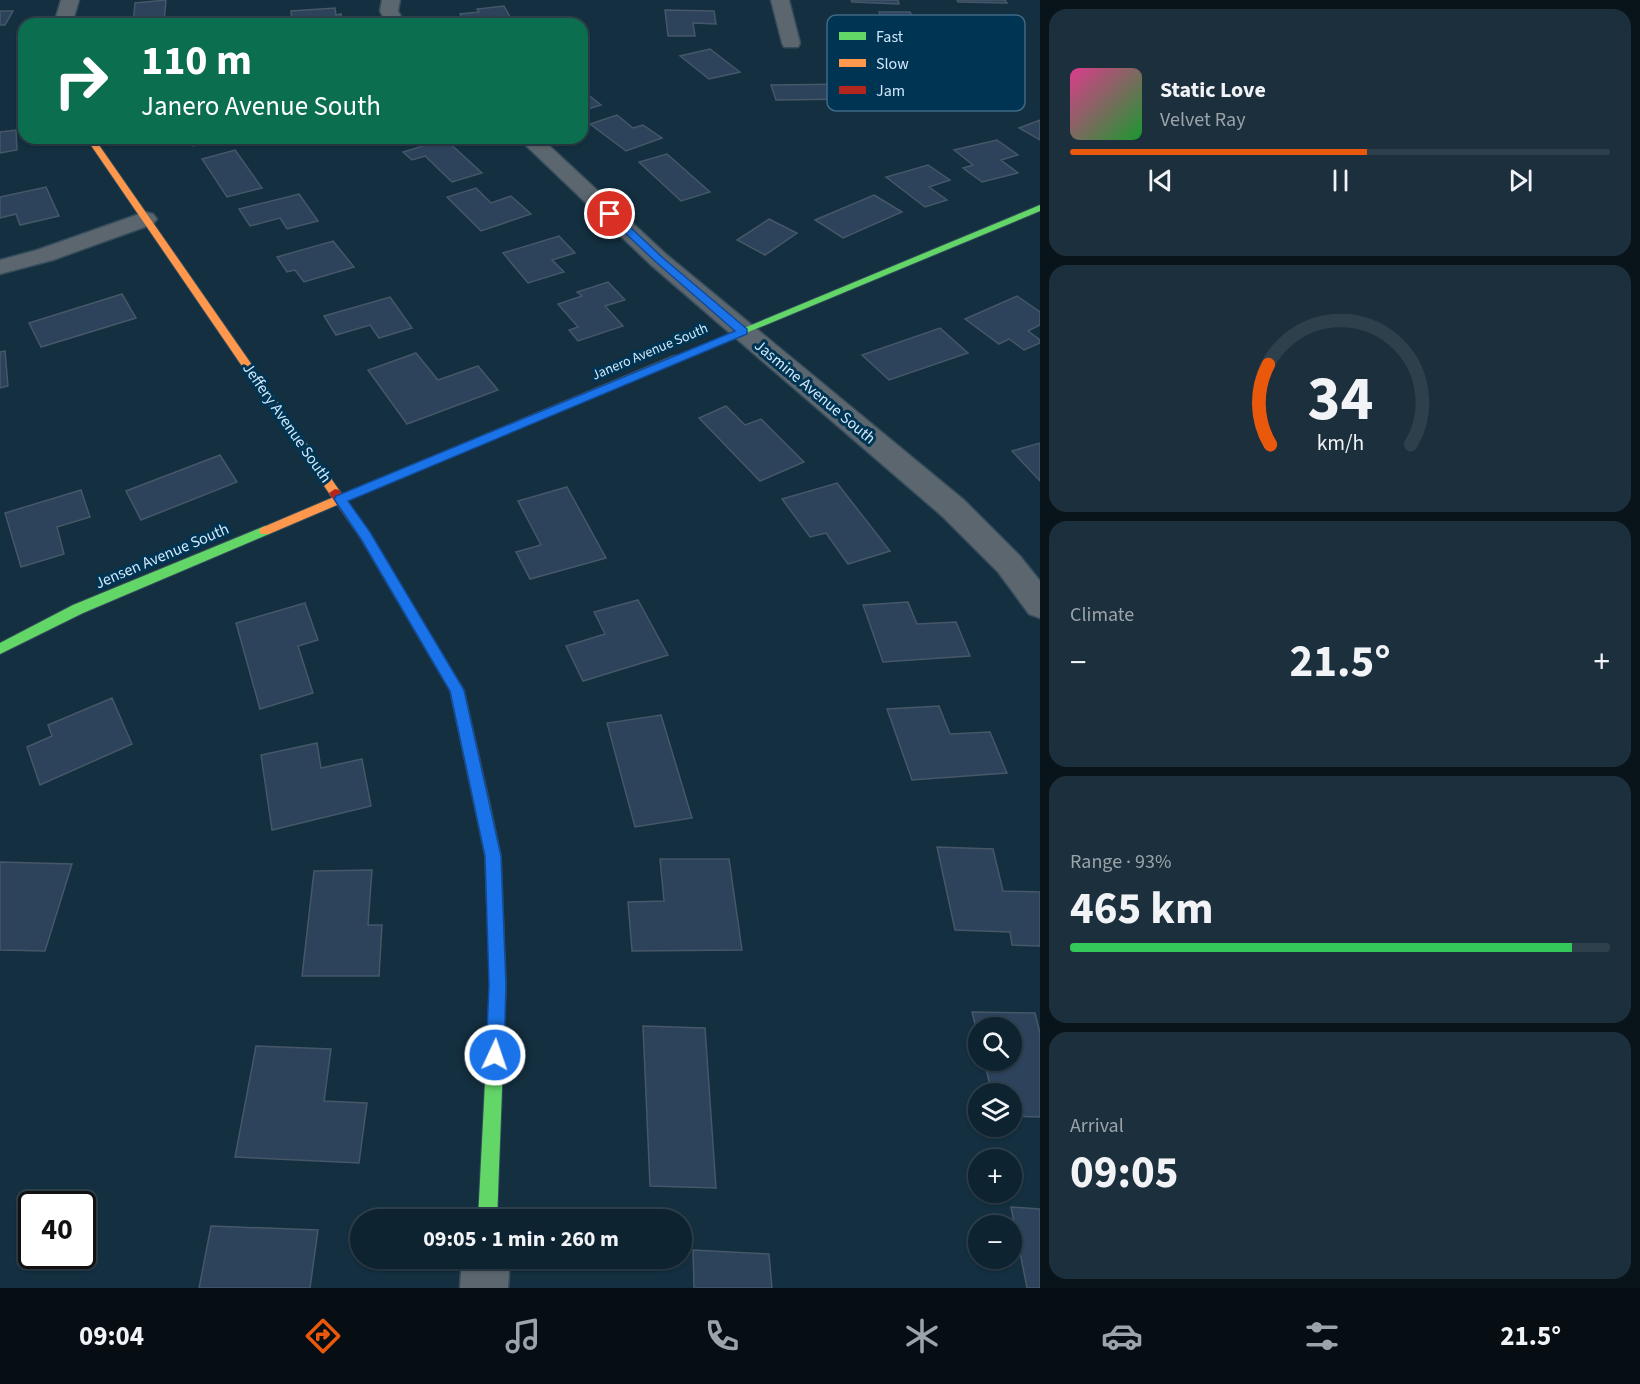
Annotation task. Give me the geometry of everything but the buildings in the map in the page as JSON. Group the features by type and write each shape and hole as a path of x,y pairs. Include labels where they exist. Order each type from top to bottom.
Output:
{"street":[{"path":"65,18 70,0"},
{"path":"391,0 389,11 393,18"},
{"path":"780,0 791,43"},
{"name":"Jeffery Avenue South","path":"94,144 365,536 457,690 493,856 498,985 488,1209"},
{"name":"Jasmine Avenue South","path":"535,144 659,260 952,507 1010,564 1040,605"},
{"name":"Janero Avenue South","path":"340,499 1040,208"},
{"path":"0,267 45,255 145,219"},
{"name":"Jensen Avenue South","path":"0,649 78,609 340,499"},
{"path":"484,1288 485,1269"}],"traffic: fast":[{"path":"677,358 1040,208"},
{"path":"0,649 78,609 265,531"},
{"path":"481,800 493,856 498,985 488,1209"}],"traffic: slow":[{"path":"94,144 335,493"},
{"path":"265,531 677,358"}],"traffic: jam":[{"path":"335,493 365,536 457,690 481,800"}],"route":[{"path":"495,1055 498,985 493,856 457,690 365,536 340,499 743,331 659,260 610,214"}]}
